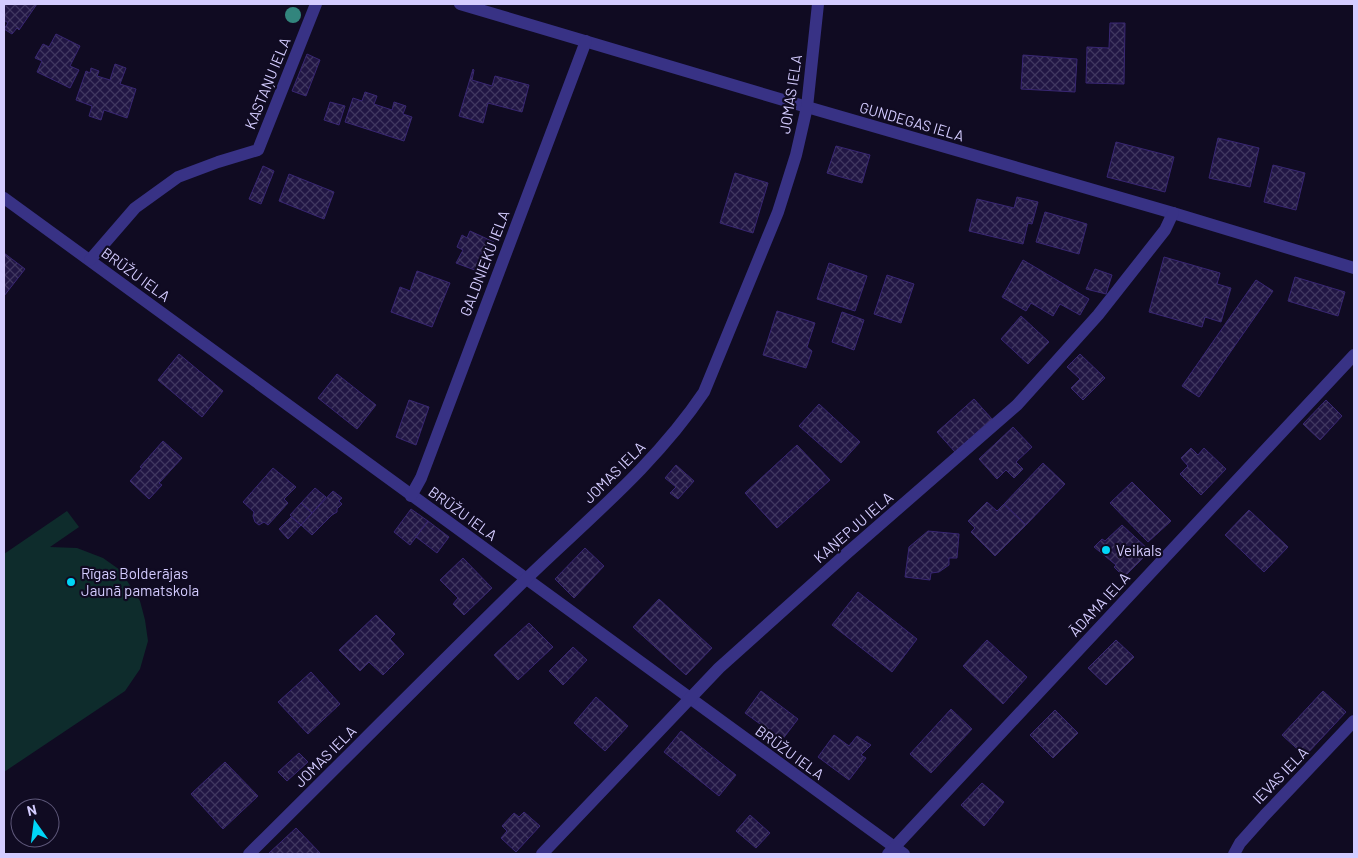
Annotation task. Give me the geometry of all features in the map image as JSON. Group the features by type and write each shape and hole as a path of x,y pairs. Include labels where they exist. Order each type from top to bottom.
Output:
{"street":[{"name":"KASTAŅU IELA","path":"90,260 134,208 178,177 258,150 316,4"},
{"name":"GUNDEGAS IELA","path":"460,4 1354,268"},
{"name":"JOMAS IELA","path":"249,854 527,579 641,471 689,414 704,392 778,212 796,155 807,107 818,4"},
{"name":"GALDNIEKU IELA","path":"411,496 421,478 586,41"},
{"name":"BRŪŽU IELA","path":"4,198 527,579 895,852"},
{"name":"KAŅEPJU IELA","path":"542,854 719,668 839,560 1017,405 1098,315 1165,230 1173,213"},
{"name":"ĀDAMA IELA","path":"895,852 1354,355"},
{"name":"IEVAS IELA","path":"1234,854 1264,815 1354,721"}],"green space":[{"name":"Rīgas Bolderājas Jaunā pamatskola","path":"67,511 79,527 50,547 77,548 103,558 120,570 140,601 148,641 140,669 125,691 4,772 4,554"}],"building":[{"path":"4,4 37,4 19,30 17,28 12,34 4,29 8,23 4,20"},
{"path":"1110,23 1125,23 1124,84 1086,83 1087,47 1109,48"},
{"path":"56,34 80,46 70,66 79,70 70,88 37,72 42,61 35,58 43,44 49,47"},
{"path":"307,54 320,60 306,96 292,91"},
{"path":"1023,55 1077,59 1075,92 1021,89"},
{"path":"115,64 126,68 120,84 136,89 127,118 104,110 101,120 89,116 92,106 76,100 86,71 90,73 91,68 99,71 97,76 110,80"},
{"path":"473,69 472,80 492,86 495,76 529,85 522,112 488,103 483,123 459,116"},
{"path":"365,92 377,96 374,104 392,110 394,102 406,106 403,114 412,117 404,141 345,122 353,98 362,101"},
{"path":"330,102 345,106 339,125 324,120"},
{"path":"1218,138 1259,148 1250,187 1209,178"},
{"path":"1116,142 1174,157 1165,192 1107,177"},
{"path":"836,146 870,155 862,183 827,173"},
{"path":"1273,165 1305,173 1296,210 1264,202"},
{"path":"263,166 274,171 261,204 249,199"},
{"path":"735,173 768,183 753,233 720,223"},
{"path":"289,174 334,192 324,219 279,201"},
{"path":"1017,197 1038,202 1032,224 1028,223 1023,244 969,231 977,199 1014,208"},
{"path":"1045,212 1087,224 1079,254 1036,242"},
{"path":"470,231 494,242 480,272 456,263 463,250 457,247 462,235 467,238"},
{"path":"4,253 25,269 4,296"},
{"path":"1164,257 1220,273 1217,284 1231,288 1221,322 1205,317 1202,327 1149,312"},
{"path":"1023,260 1089,299 1080,315 1060,304 1053,316 1031,303 1026,311 1002,297"},
{"path":"829,263 867,276 855,311 817,299"},
{"path":"1095,269 1112,275 1106,294 1086,289"},
{"path":"417,271 450,283 432,327 391,312 400,287 410,291"},
{"path":"887,275 914,284 901,323 874,314"},
{"path":"1295,277 1345,292 1338,316 1288,301"},
{"path":"1256,280 1273,291 1199,397 1182,386"},
{"path":"777,311 815,323 807,347 812,351 806,368 763,355"},
{"path":"842,312 864,320 854,350 832,342"},
{"path":"1021,316 1049,342 1028,364 1001,339"},
{"path":"179,354 223,391 202,417 158,380"},
{"path":"1080,354 1105,378 1083,400 1071,388 1080,379 1067,367"},
{"path":"337,374 376,405 357,429 318,398"},
{"path":"974,399 992,419 955,452 937,432"},
{"path":"409,400 429,407 416,445 396,437"},
{"path":"1326,400 1342,416 1320,440 1303,424"},
{"path":"819,404 860,442 841,463 799,426"},
{"path":"1013,427 1032,447 1016,462 1023,469 1014,478 1006,470 997,479 979,459"},
{"path":"163,441 182,458 159,483 162,485 149,499 130,481"},
{"path":"797,445 830,480 777,528 745,493"},
{"path":"1191,448 1198,455 1204,448 1226,469 1201,495 1180,474 1188,466 1181,458"},
{"path":"1043,463 1065,484 1026,525 1004,504"},
{"path":"676,465 694,481 678,499 670,493 676,487 665,478"},
{"path":"273,468 296,487 284,499 288,503 268,525 264,522 259,525 255,522 254,512 243,502"},
{"path":"1132,482 1171,521 1148,542 1110,503"},
{"path":"315,488 326,497 312,513 301,503"},
{"path":"333,491 342,498 339,501 342,504 337,509 337,512 312,535 301,525"},
{"path":"987,502 997,511 1004,504 1026,525 995,556 971,532 975,528 968,521"},
{"path":"301,503 312,513 301,525 290,515"},
{"path":"411,509 428,521 410,545 394,532"},
{"path":"1249,510 1288,547 1264,572 1225,535"},
{"path":"291,517 301,525 288,539 279,529"},
{"path":"428,521 449,537 437,553 416,537"},
{"path":"1122,525 1150,551 1124,577 1114,567 1116,565 1094,547 1102,539 1105,541"},
{"path":"928,531 959,534 957,558 949,558 949,565 939,572 931,573 930,580 905,577 909,547"},
{"path":"585,548 604,566 574,598 555,579"},
{"path":"463,558 492,588 464,615 453,604 458,598 440,580"},
{"path":"858,592 917,639 892,672 832,625"},
{"path":"659,599 712,648 686,675 633,627"},
{"path":"376,615 395,634 390,639 404,654 383,675 369,662 360,671 339,650"},
{"path":"529,623 553,647 518,680 494,655"},
{"path":"987,640 1027,677 1003,704 963,666"},
{"path":"1116,640 1134,657 1106,685 1088,668"},
{"path":"573,647 587,660 563,685 549,671"},
{"path":"311,672 340,704 308,734 278,702"},
{"path":"761,691 798,719 782,740 745,713"},
{"path":"1323,691 1346,712 1305,756 1282,735"},
{"path":"596,697 628,726 605,751 574,723"},
{"path":"951,709 972,729 931,773 910,754"},
{"path":"1055,710 1078,733 1053,758 1030,735"},
{"path":"681,731 736,775 719,796 664,752"},
{"path":"834,735 849,746 857,736 871,745 861,755 866,758 849,780 818,757"},
{"path":"299,753 308,762 287,781 278,772"},
{"path":"225,762 258,796 223,829 191,794"},
{"path":"982,783 1004,802 984,826 961,805"},
{"path":"524,812 540,826 516,852 501,838 507,831 502,826 514,813 519,817"},
{"path":"750,815 770,833 756,848 736,831"},
{"path":"296,828 321,854 268,854"}],"place":[{"name":"Veikals","path":"1106,550"},
{"name":"Rīgas Bolderājas Jaunā pamatskola","path":"71,582"}]}
